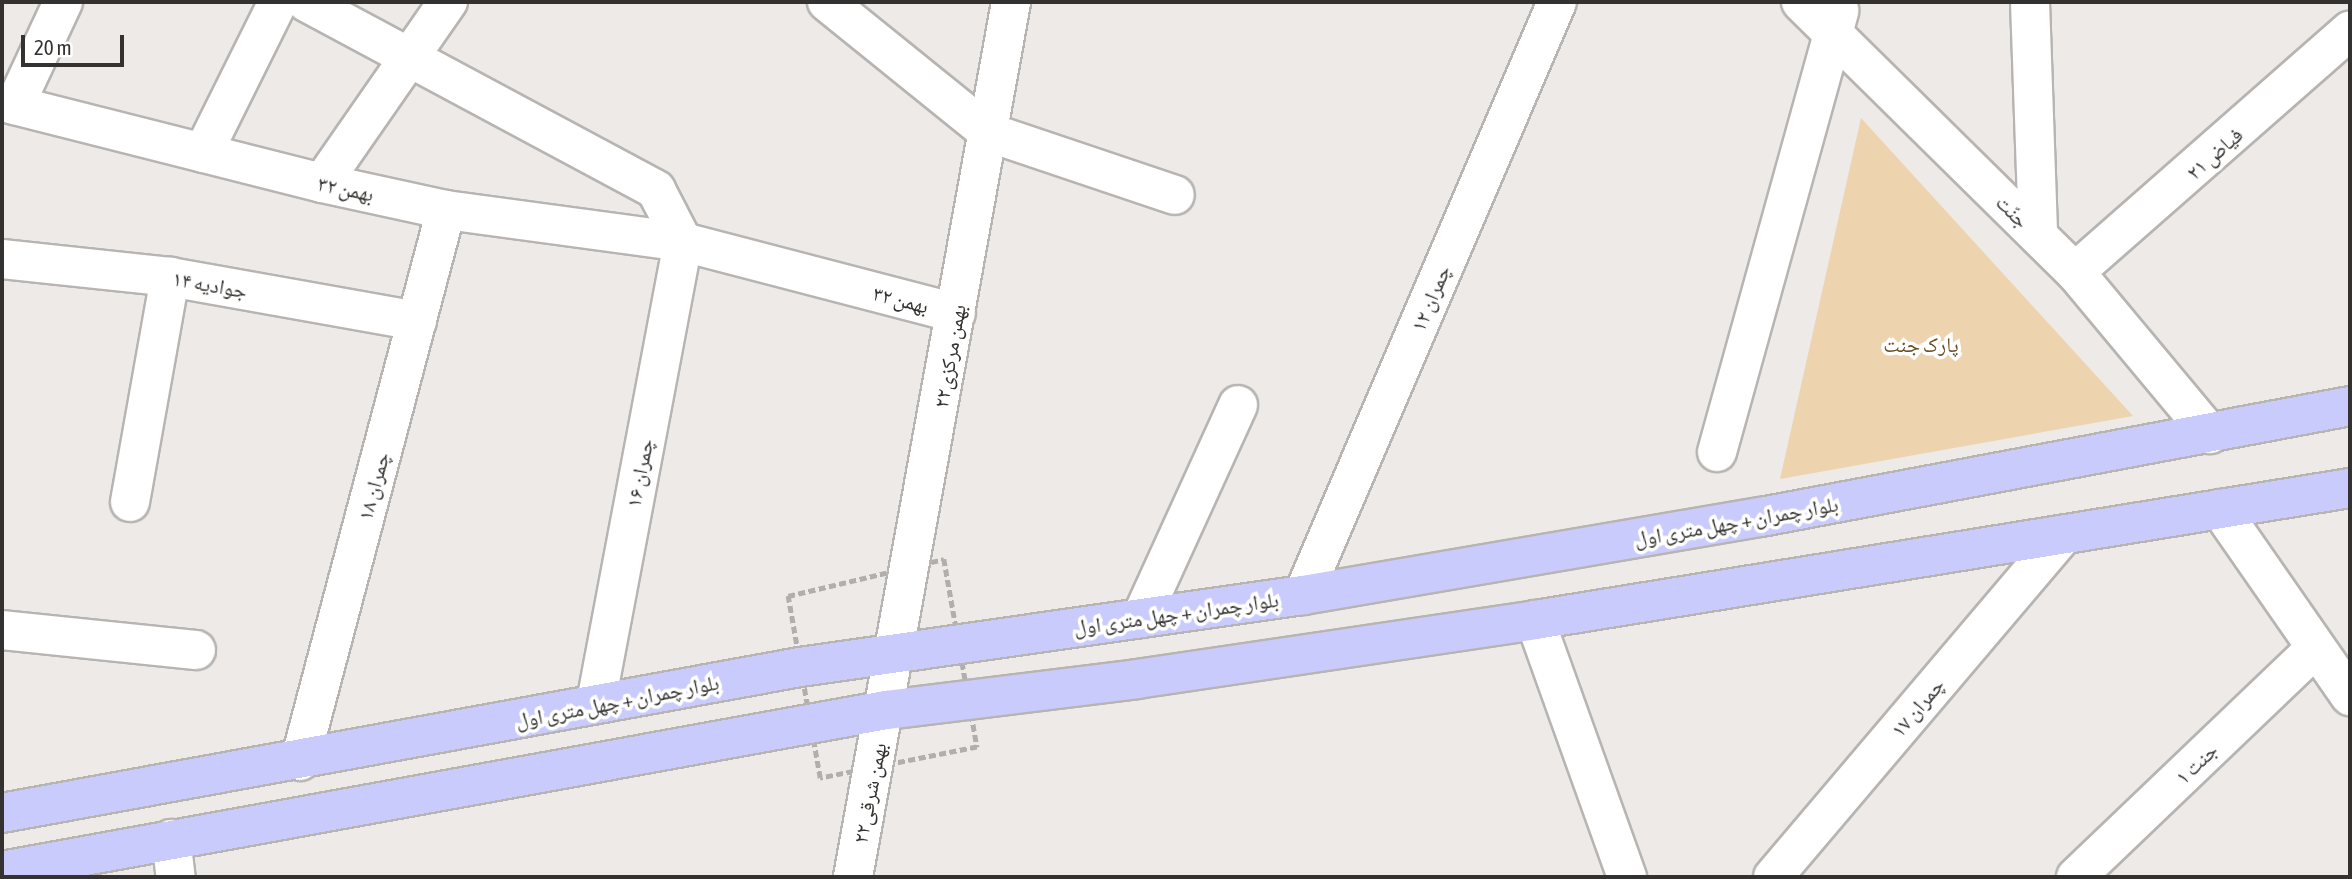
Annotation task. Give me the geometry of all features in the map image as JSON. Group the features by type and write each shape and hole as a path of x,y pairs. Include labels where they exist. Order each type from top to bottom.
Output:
{"main road":[{"name":"بلوار چمران + چهل متری اول","path":"2,813 896,652 1303,595 2210,434 2350,405"},
{"path":"2,871 886,709 1137,679 1535,620 2061,537 2350,488"}],"street":[{"path":"8,104 63,2"},
{"path":"204,153 278,2"},
{"path":"306,2 656,190 683,242"},
{"path":"322,183 448,2"},
{"path":"827,2 988,132 1175,195"},
{"name":"۲۲بهمن مرکزی","path":"886,709 1012,2"},
{"name":"چمران ۱۲","path":"1303,595 1557,2"},
{"name":"جنّت","path":"1801,2 1838,17 2038,236 2075,272 2210,434"},
{"path":"2029,2 2038,236"},
{"path":"1717,452 1838,17"},
{"name":"فیاض ۲۱","path":"2075,272 2350,30"},
{"name":"بهمن ۳۲","path":"8,104 322,183 446,210 683,242 956,313"},
{"name":"چمران ۱۸","path":"300,761 446,210"},
{"name":"چمران ۱۶","path":"596,704 683,242"},
{"name":"جوادیه ۱۴","path":"2,259 170,277 417,321"},
{"path":"130,502 170,277"},
{"path":"1141,618 1238,405"},
{"path":"2220,509 2350,696"},
{"name":"چمران ۱۷","path":"1773,877 2061,537"},
{"path":"1535,620 1627,877"},
{"path":"2,630 196,650"},
{"name":"جنت ۱","path":"2076,877 2315,649"},
{"name":"۲۲بهمن شرقی","path":"853,877 886,709"},
{"path":"171,839 176,877"}],"green space":[{"name":"پارک جنت","path":"1861,118 2133,416 1780,479"}]}
